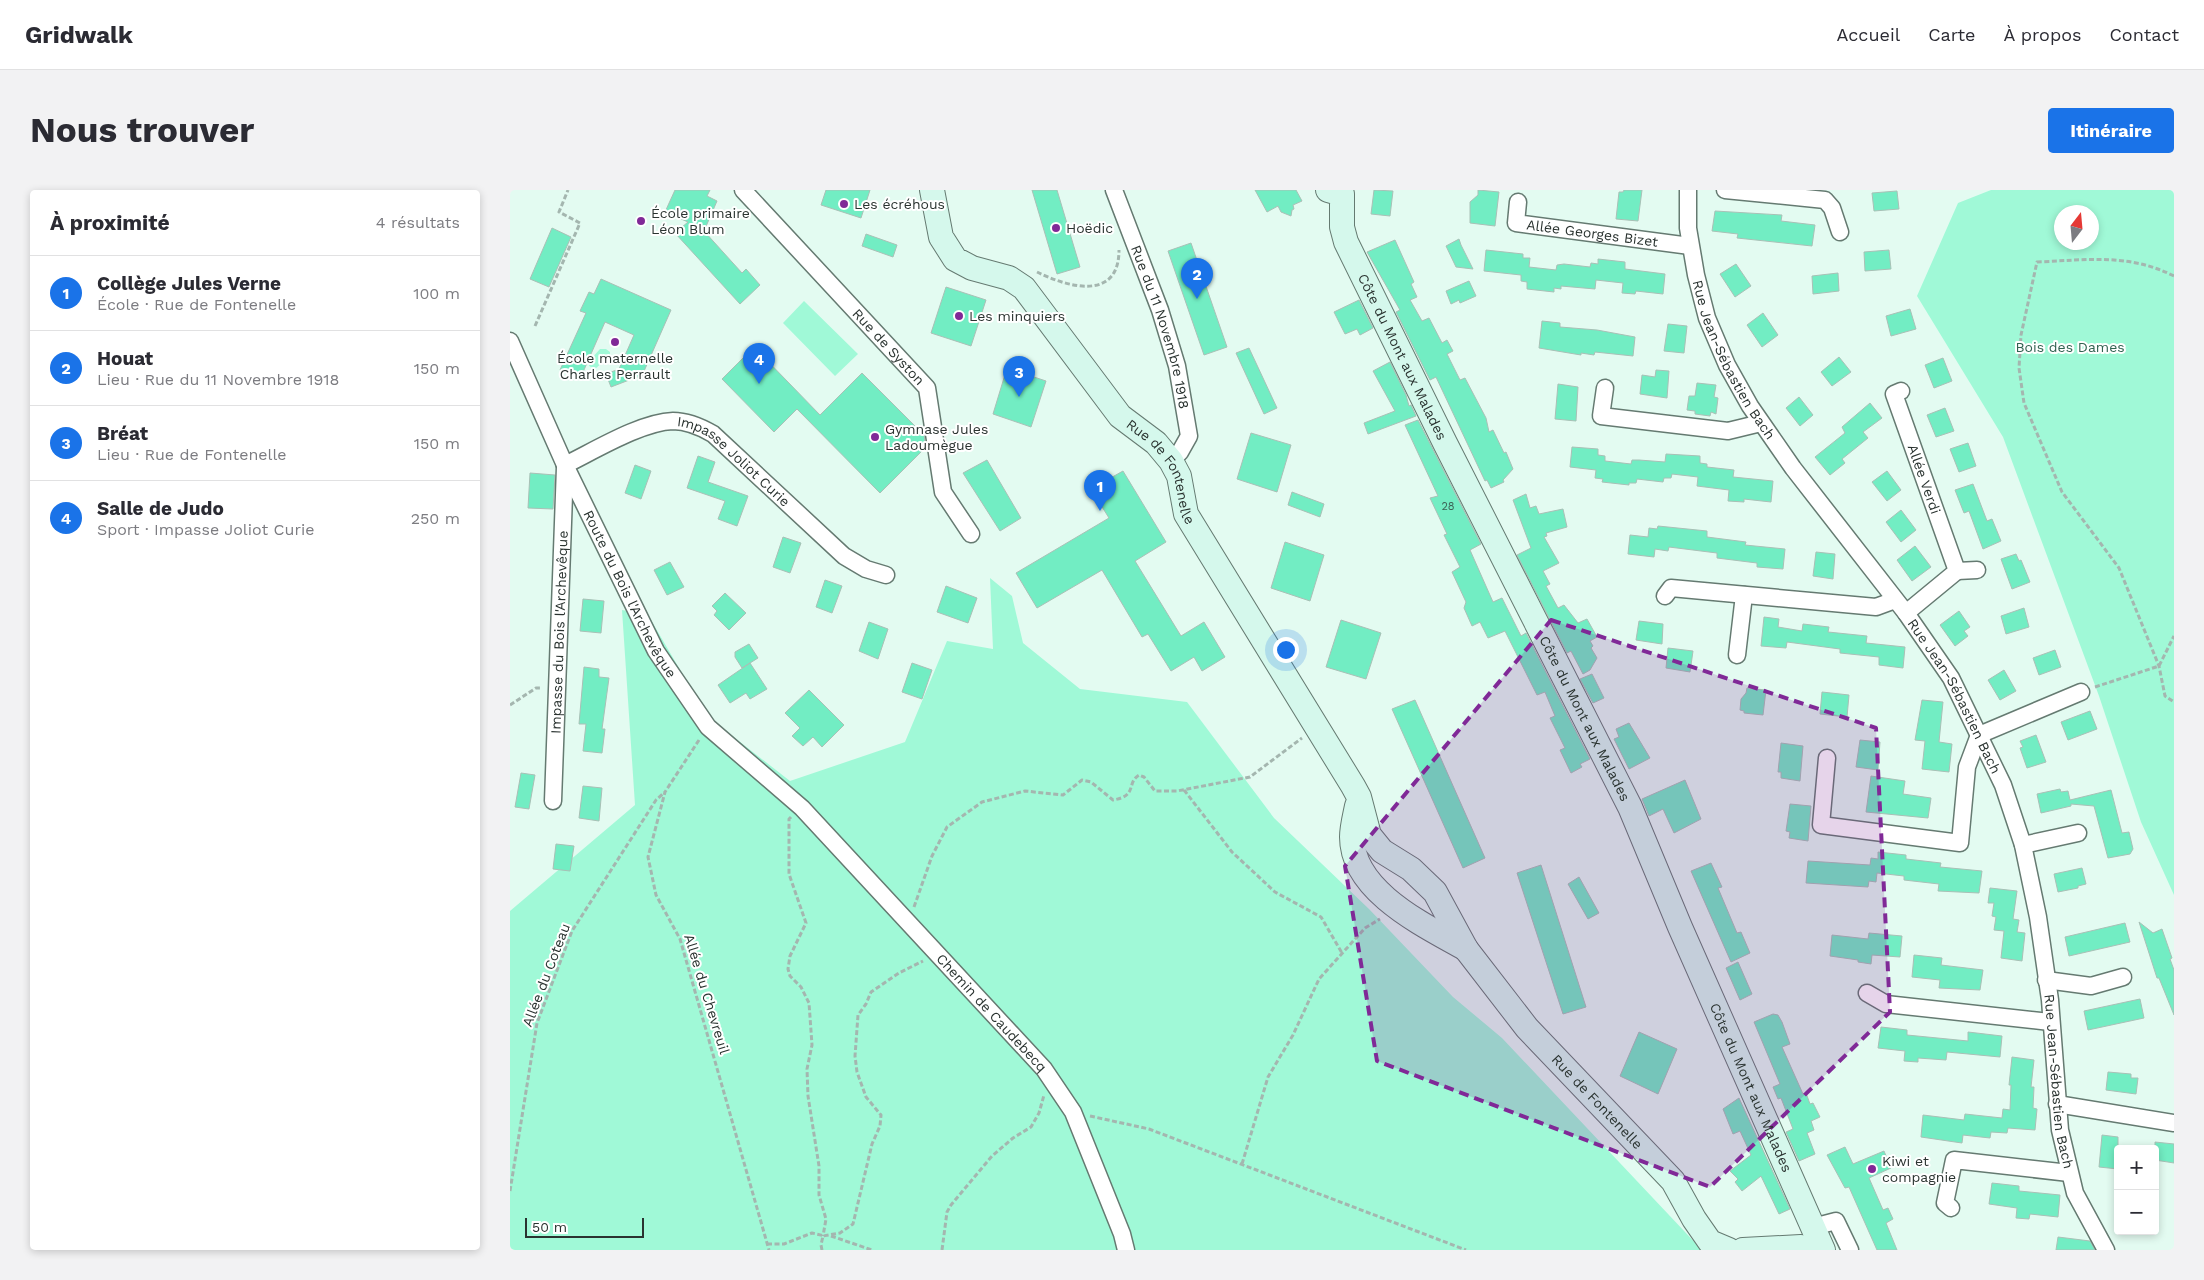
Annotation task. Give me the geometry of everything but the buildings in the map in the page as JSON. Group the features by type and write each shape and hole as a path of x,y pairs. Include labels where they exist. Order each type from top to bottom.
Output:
{"street":[{"name":"Rue de Syston","path":"744,190 927,388 943,492 971,534"},
{"name":"Rue de Fontenelle","path":"932,190 941,237 955,259 972,268 1009,278 1024,288 1120,416 1156,443 1170,461 1178,476 1186,514 1359,797 1369,835 1382,851 1412,869 1438,898 1466,949 1527,1028 1673,1181 1694,1219 1710,1242 1729,1250"},
{"name":"Rue du 11 Novembre 1918","path":"1114,190 1160,310 1178,366 1189,436 1180,452 1170,461"},
{"name":"Rue Jean-Sébastien Bach","path":"1688,190 1690,246 1707,318 1727,365 1761,422 1793,468 1906,613 1952,678 2003,785 2023,845 2038,916 2050,1000 2050,1022 2060,1130 2069,1173 2075,1193 2106,1250"},
{"path":"1725,190 1792,193 1825,200 1832,208 1840,232"},
{"name":"Côte du Mont aux Malades","path":"1337,191 1346,242 1445,443 1630,807 1811,1239 1823,1250"},
{"name":"Allée Georges Bizet","path":"1518,202 1516,223 1690,246"},
{"name":"Route du Bois l'Archevêque","path":"510,340 565,464 656,651 708,727 802,808"},
{"path":"1605,388 1601,416 1728,431 1761,422"},
{"name":"Allée Verdi","path":"1901,391 1894,394 1958,571"},
{"name":"Impasse Joliot Curie","path":"565,464 645,427 673,421 698,426 713,434 844,556 866,569 886,575"},
{"name":"Impasse du Bois l'Archevêque","path":"553,801 565,464"},
{"path":"1906,613 1958,571 1977,570"},
{"path":"1665,596 1671,588 1876,607 1895,600"},
{"path":"1737,655 1744,595"},
{"path":"1827,758 1821,825 1960,843 1967,767 1979,735 2081,692"},
{"name":"Rue de Fontenelle","path":"1359,797 1352,838 1357,859 1368,880 1398,908 1421,924 1466,949"},
{"name":"Chemin de Caudebecq","path":"802,808 1049,1076 1073,1112 1122,1234 1126,1250"},
{"path":"2023,845 2078,833"},
{"path":"1421,924 1438,898"},
{"path":"2046,980 2091,986 2123,977"},
{"path":"1867,994 1886,1004 2050,1022"},
{"path":"2057,1104 2174,1123"},
{"path":"1951,1208 1945,1204 1954,1160 2069,1173"},
{"path":"1743,1250 1801,1248 1836,1221 1850,1250"}],"path":[{"path":"535,326 580,223 559,212 568,190"},
{"path":"1030,268 1054,281 1068,285 1096,286 1112,276 1117,268 1122,232 1128,226"},
{"path":"2174,276 2158,268 2117,259 2038,262 2021,335 2019,368 2024,403 2062,492 2119,568 2159,666 2165,696 2174,702"},
{"path":"2081,692 2159,666 2174,636"},
{"path":"510,705 536,688"},
{"name":"Allée du Chevreuil","path":"708,727 665,792 648,857 656,895 680,938 769,1250"},
{"path":"912,914 932,856 947,827 982,802 1025,792 1063,795 1082,780 1091,782 1112,800 1123,798 1131,791 1134,779 1139,775 1144,776 1155,791 1184,790 1250,777 1316,727"},
{"path":"1184,790 1232,852 1275,892 1321,917 1342,953"},
{"name":"Allée du Coteau","path":"510,1191 537,1024 572,931 656,800 665,792"},
{"path":"802,808 789,819 789,874 806,923 790,956 788,969 790,976 802,986 809,1003 812,1045 807,1069 808,1096 819,1166 819,1195 826,1219 821,1245 822,1250"},
{"path":"1242,1164 1268,1077 1293,1035 1319,979 1365,928 1398,908"},
{"path":"823,1236 832,1236 840,1233 853,1224 872,1144 880,1126 881,1115 866,1096 857,1072 854,1056 858,1015 866,1004 871,992 899,973 936,953"},
{"path":"942,1250 947,1212 951,1205 992,1156 1013,1138 1031,1127 1039,1113 1049,1076"},
{"path":"1073,1112 1148,1129 1466,1250"},
{"path":"767,1244 784,1244 812,1233 848,1240 872,1250"}],"highlighted area":[{"path":"1551,620 1876,728 1890,1012 1710,1187 1377,1061 1345,866"}],"green space":[{"name":"Bois des Dames","path":"1991,190 2174,190 2174,895 2141,822 2099,696 2003,437 1917,296 1958,203"},
{"path":"804,301 858,354 835,376 783,323"},
{"path":"600,349 606,349 610,352 610,356 595,369 589,366 591,359"},
{"path":"990,578 1012,596 1023,643 1080,689 1187,702 1274,818 1369,909 1453,997 1502,1038 1702,1250 510,1250 510,911 635,805 622,610 648,615 707,716 790,781 905,742 947,641 993,649"}],"place":[{"name":"Les écréhous","path":"844,204"},
{"name":"École primaire Léon Blum","path":"641,221"},
{"name":"Hoëdic","path":"1056,228"},
{"name":"Houat","path":"1197,299"},
{"name":"Les minquiers","path":"959,316"},
{"name":"École maternelle Charles Perrault","path":"615,342"},
{"name":"Salle de Judo","path":"759,384"},
{"name":"Bréat","path":"1019,397"},
{"name":"Gymnase Jules Ladoumègue","path":"875,437"},
{"name":"Collège Jules Verne","path":"1100,511"},
{"name":"Kiwi et compagnie","path":"1872,1169"}]}
